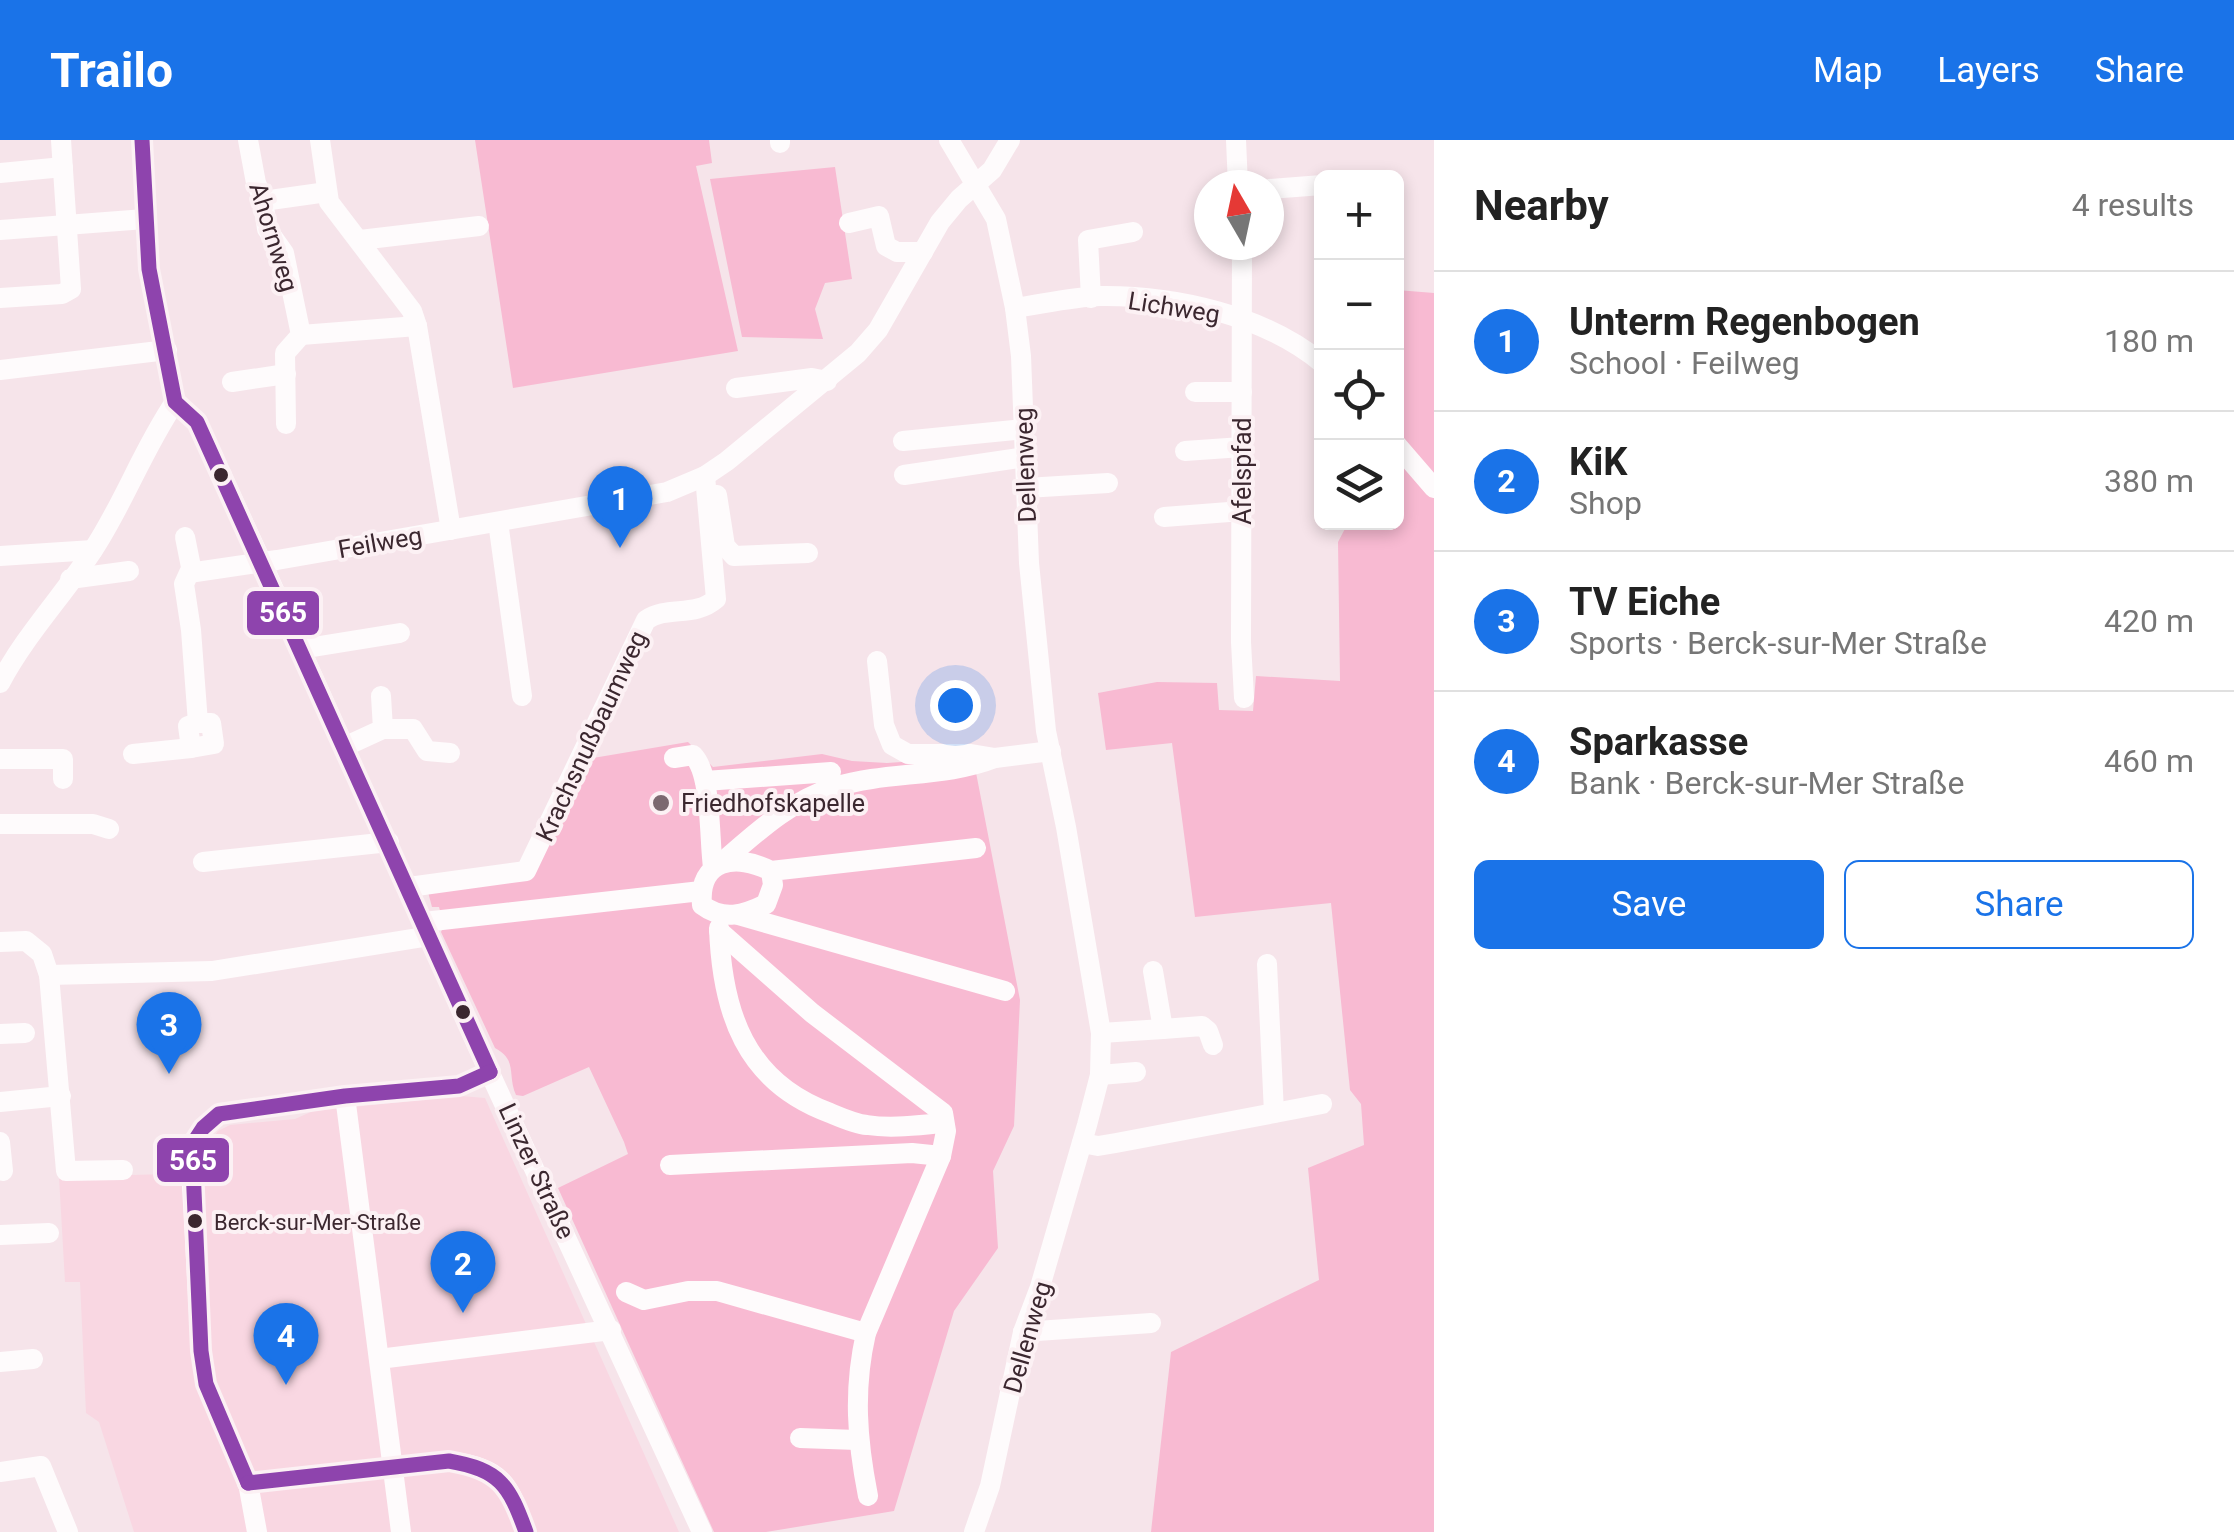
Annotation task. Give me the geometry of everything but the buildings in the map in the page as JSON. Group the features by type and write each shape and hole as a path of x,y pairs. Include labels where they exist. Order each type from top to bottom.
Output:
{"street":[{"path":"0,298 62,294 72,288 61,140"},
{"name":"Linzer Straße","path":"142,140 149,269 168,350 175,402 196,422 262,563 702,1532"},
{"name":"Ahornweg","path":"248,140 267,229 284,254 301,335"},
{"path":"320,140 329,202 412,311 451,530"},
{"name":"Dellenweg","path":"949,140 996,219 1015,308 1029,563 1050,751 1101,1033 1100,1074 1024,1332 990,1486 974,1532"},
{"path":"808,553 734,556 726,546 718,497 706,476 858,354 878,330 940,222 992,170 1010,140"},
{"path":"1236,140 1237,170"},
{"path":"0,173 63,167"},
{"path":"1284,188 1314,185"},
{"path":"264,201 328,192"},
{"path":"848,223 879,216 886,246 897,252 923,252"},
{"path":"0,230 146,219"},
{"path":"360,240 479,226"},
{"path":"1091,298 1088,240 1133,232"},
{"name":"Afelspfad","path":"1242,260 1244,698"},
{"name":"Lichweg","path":"1015,308 1091,298 1164,301 1242,319 1280,334 1314,357"},
{"path":"286,424 285,353 301,335 417,326"},
{"path":"0,370 168,350"},
{"path":"232,382 286,374"},
{"path":"736,388 812,378 827,381"},
{"path":"1194,392 1242,392"},
{"path":"0,682 21,644 93,550 156,428 175,402"},
{"path":"903,440 1024,429"},
{"path":"1186,451 1242,448"},
{"path":"1404,453 1434,488"},
{"path":"904,475 1025,457"},
{"name":"Feilweg","path":"192,572 667,492 706,476"},
{"name":"Krachsnußbaumweg","path":"409,887 526,871 646,620 654,615 704,609 716,599 706,476"},
{"path":"1026,488 1108,483"},
{"path":"1164,516 1242,511"},
{"path":"498,522 522,696"},
{"path":"133,754 191,748 188,726 198,723 192,630 187,619 184,584 192,572 185,538"},
{"path":"0,556 93,550"},
{"path":"70,579 130,571"},
{"path":"301,649 400,633"},
{"path":"878,661 884,725 892,745 908,754 995,758"},
{"path":"381,696 383,729"},
{"path":"346,746 383,729 413,729 426,751 450,752"},
{"path":"868,1496 857,1440 856,1396 866,1334 940,1156 943,1112 812,1014 726,920 702,905 701,892 716,865 774,817 836,786 960,769 995,758 1050,751"},
{"path":"674,758 693,755 698,760 705,781 716,865"},
{"path":"0,759 63,758 63,779"},
{"path":"705,781 831,772"},
{"path":"0,824 92,824 109,829"},
{"path":"203,862 389,842"},
{"path":"716,865 747,863 772,878 978,855"},
{"path":"726,920 768,902 772,878"},
{"path":"49,975 212,971 427,929 701,892"},
{"path":"726,920 1006,991"},
{"path":"726,920 728,1005 743,1044 760,1068 785,1091 818,1109 864,1125 944,1123"},
{"path":"0,942 26,941 42,954 49,975 66,1171 123,1170"},
{"path":"1267,964 1274,1113"},
{"path":"1154,971 1163,1030"},
{"path":"1101,1033 1202,1026 1213,1045"},
{"path":"0,1034 25,1033"},
{"path":"257,1532 248,1482 224,1431 204,1372 192,1204 192,1145 218,1114 345,1096 459,1086 490,1072"},
{"path":"1100,1074 1136,1072"},
{"path":"0,1102 62,1096"},
{"path":"345,1096 401,1532"},
{"path":"1082,1143 1098,1146 1322,1104"},
{"path":"0,1142 3,1171"},
{"path":"670,1166 912,1154 940,1156"},
{"path":"0,1235 49,1233"},
{"path":"626,1292 644,1300 688,1290 717,1291 866,1334"},
{"path":"1024,1332 1151,1323"},
{"path":"379,1359 611,1330"},
{"path":"0,1362 33,1360"},
{"path":"800,1438 857,1440"},
{"path":"248,1482 449,1460 483,1466 512,1494 526,1532"},
{"path":"0,1472 41,1466 68,1532"}],"shaded area":[{"path":"475,140 709,140 712,163 696,166 738,351 513,388"},
{"path":"835,167 852,279 825,283 815,309 823,339 742,337 710,179"},
{"path":"1404,291 1434,293 1434,1532 1151,1532 1171,1352 1319,1280 1308,1168 1364,1145 1361,1104 1350,1090 1331,903 1195,917 1172,743 1106,750 1098,693 1157,682 1217,683 1219,710 1253,711 1256,676 1340,681 1338,542 1344,530 1404,530"},
{"path":"688,742 713,767 822,754 887,763 973,757 1020,1000 1014,1126 993,1171 998,1248 954,1311 894,1511 766,1532 714,1532 558,1188 628,1154 624,1142 589,1067 523,1096 516,1095 507,1058 495,1048 441,932 444,925 439,907 432,907 428,892 530,878 593,758"},
{"path":"461,1096 485,1098 679,1532 134,1532 99,1422 86,1413 80,1282 65,1282 59,1177 204,1173 210,1142 218,1131 230,1125 295,1119 313,1111"}],"transit line":[{"name":"565","path":"142,140 149,269 175,402 197,422 490,1072"},
{"name":"565","path":"248,1483 206,1384 201,1351 192,1145 219,1114 345,1096 459,1086 490,1072"},
{"name":"565","path":"248,1483 449,1461 480,1469 500,1482 514,1502 526,1532"}],"place":[{"name":"Unterm Regenbogen","path":"620,548"},
{"name":"Friedhofskapelle","path":"661,803"},
{"name":"TV Eiche","path":"169,1074"},
{"name":"Berck-sur-Mer-Straße","path":"195,1221"},
{"name":"KiK","path":"463,1313"},
{"name":"Sparkasse","path":"286,1385"}]}
